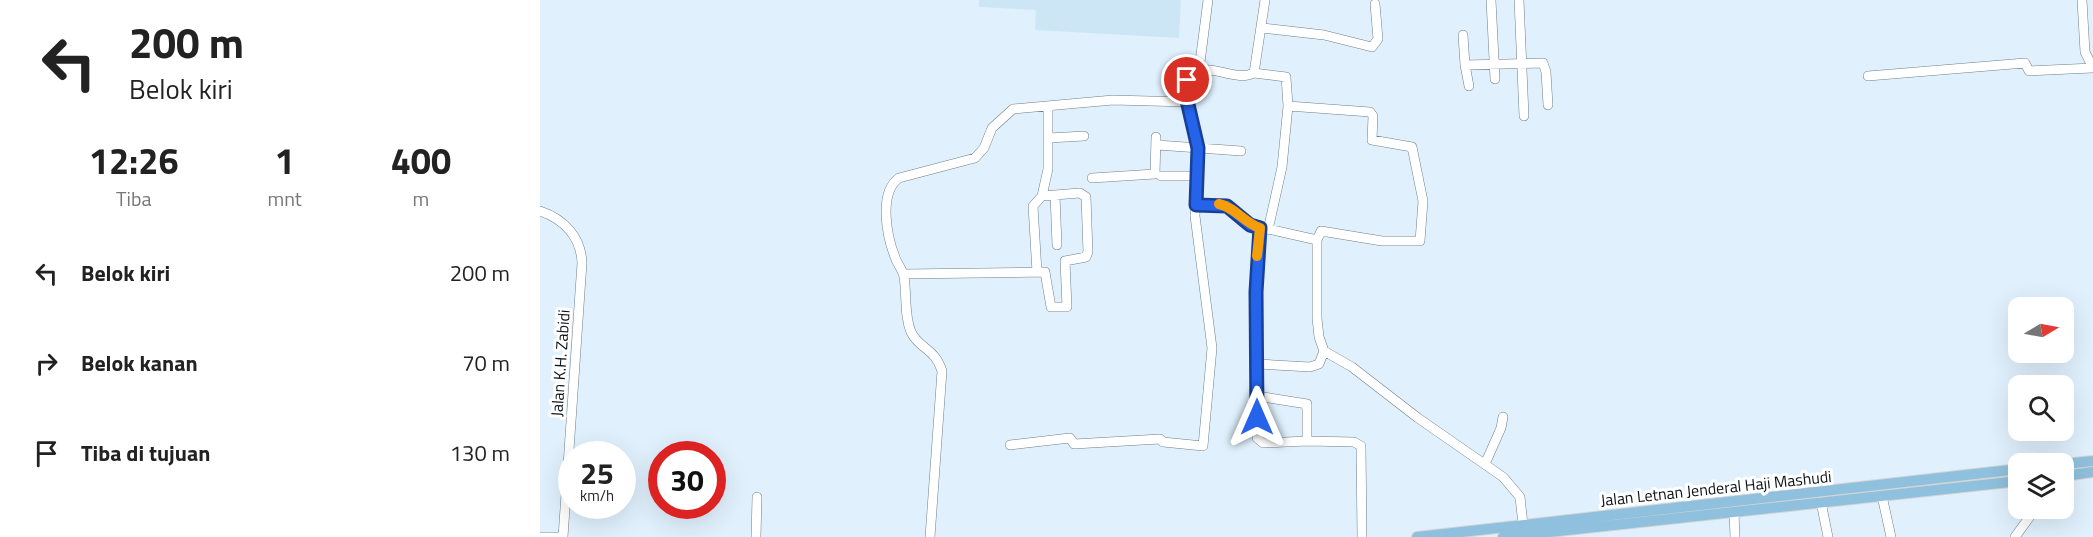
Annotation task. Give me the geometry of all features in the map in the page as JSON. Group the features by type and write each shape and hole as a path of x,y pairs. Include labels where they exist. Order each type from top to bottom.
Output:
{"main road":[{"path":"2074,464 2093,465"},
{"path":"2074,472 2093,465"},
{"name":"Jalan Letnan Jenderal Haji Mashudi","path":"1417,537 1464,534 1523,525 2008,470"},
{"name":"Jalan Letnan Jenderal Haji Mashudi","path":"1509,537 2008,482"}],"street":[{"path":"1199,70 1209,0"},
{"path":"1254,73 1265,0"},
{"path":"1491,0 1495,79"},
{"path":"1520,0 1524,116"},
{"path":"1868,76 2025,63 2030,71 2093,68 2085,52 2082,0"},
{"path":"1262,28 1324,35 1372,47 1378,39 1375,4"},
{"path":"1463,35 1469,86"},
{"path":"1465,65 1539,62 1545,66 1548,105"},
{"path":"1010,445 1071,438 1073,444 1160,439 1163,442 1203,446 1212,348 1196,205 1198,148 1187,102 1187,80 1189,75 1199,70 1286,77 1288,106 1282,166 1264,229 1256,292 1258,440 1263,443 1354,442 1361,446 1362,537"},
{"path":"930,537 942,371 936,356 916,340 911,332 904,274 895,258 886,212 888,193 892,184 899,178 975,158 984,148 992,128 1007,112 1013,109 1139,99 1187,102"},
{"path":"1288,106 1371,113 1372,140 1410,145 1414,151 1423,201 1420,241 1382,241 1321,231 1317,240 1317,318 1319,337 1324,351 1352,367 1485,464 1517,491 1522,504 1523,525"},
{"path":"1037,272 1033,206 1042,196 1048,169 1048,107"},
{"path":"1049,138 1084,136"},
{"path":"1092,178 1155,174 1156,141 1198,148 1241,151"},
{"path":"1161,177 1197,176"},
{"path":"904,274 1046,273 1052,308 1067,307 1064,263 1087,256 1087,202 1084,194 1080,193 1042,196"},
{"path":"1055,195 1057,245"},
{"path":"1196,205 1227,206 1250,225 1317,240"},
{"name":"Jalan K.H. Zabidi","path":"540,211 561,221 572,231 582,253 563,537"},
{"path":"1257,364 1310,367 1319,364 1324,351"},
{"path":"1257,396 1307,404 1307,441"},
{"path":"1485,464 1501,428 1503,417"},
{"path":"1882,496 1891,537"},
{"path":"756,537 757,497"},
{"path":"1821,502 1828,537"},
{"path":"1734,512 1735,537"},
{"path":"2015,537 2028,519"},
{"path":"540,537 563,537"}],"shaded area":[{"path":"979,0 1181,0 1179,38 1035,30 1036,10 979,7"}],"slow traffic":[{"path":"1219,204 1233,210 1250,225 1260,228 1257,256"}],"route":[{"path":"1187,80 1186,96 1198,148 1196,205 1222,204 1233,210 1250,225 1260,228 1256,292 1257,417"}]}
